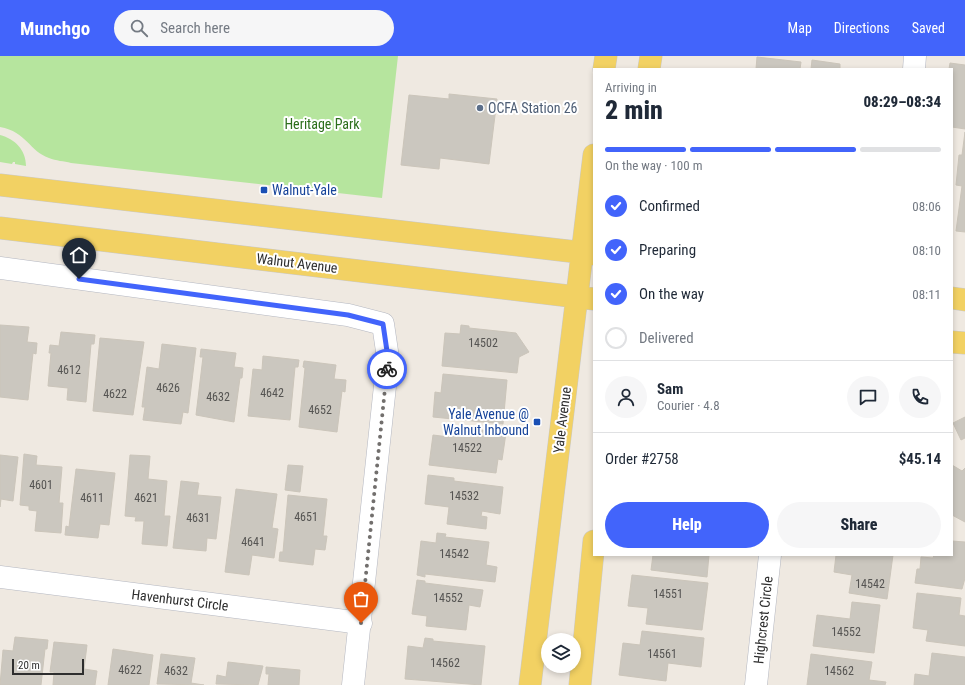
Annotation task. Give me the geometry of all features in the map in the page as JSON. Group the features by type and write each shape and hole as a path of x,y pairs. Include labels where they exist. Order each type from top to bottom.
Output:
{"main road":[{"path":"604,68 606,56"},
{"path":"649,68 650,56"},
{"name":"Yale Avenue","path":"530,685 585,298 593,172"},
{"path":"0,185 588,254"},
{"name":"Walnut Avenue","path":"0,228 585,298"},
{"path":"953,298 965,300"},
{"path":"953,342 965,343"},
{"path":"580,685 593,551"}],"street":[{"path":"914,68 915,56"},
{"path":"0,268 348,315 383,324 388,358 361,623 353,685"},
{"name":"Highcrest Circle","path":"756,685 770,556"},
{"name":"Havenhurst Circle","path":"0,577 361,623"}],"green space":[{"name":"Heritage Park","path":"0,56 398,56 382,198 71,163 52,159 42,155 16,133 9,129 0,127"},
{"path":"0,135 10,139 19,146 24,155 26,166 15,164 15,162 12,164 0,162"}],"building":[{"path":"757,57 801,62 800,68 756,68"},
{"path":"812,60 840,64 840,68 811,68"},
{"path":"950,63 965,65 965,129 953,127 953,68 949,68"},
{"path":"449,94 497,99 489,164 440,158 439,169 401,165 409,95 449,99"},
{"path":"965,132 965,232 956,231 962,186 956,185 959,155 962,155"},
{"path":"0,325 29,327 27,342 37,343 36,354 33,353 28,400 0,397"},
{"path":"461,325 469,326 469,328 516,333 529,352 519,357 517,373 442,366 445,333 460,334"},
{"path":"61,332 95,335 94,344 91,344 86,402 67,400 68,388 48,386 51,353 49,353 50,345 59,346"},
{"path":"100,338 144,342 133,415 93,411"},
{"path":"162,344 196,348 188,413 183,412 181,424 143,420 145,407 142,407 147,367 159,369"},
{"path":"201,349 236,353 234,367 243,368 242,378 240,378 234,422 196,415 203,357 200,357"},
{"path":"263,356 299,360 298,367 295,367 290,420 248,416 253,369 262,370"},
{"path":"304,361 336,365 334,379 346,380 345,392 342,391 337,432 299,427 305,368 303,367"},
{"path":"443,374 507,380 503,424 433,417 435,392 441,393"},
{"path":"965,417 965,438 961,440 953,423"},
{"path":"450,426 506,433 502,460 498,459 496,473 429,465 433,435 449,437"},
{"path":"24,454 37,456 36,465 62,467 59,503 63,503 61,533 35,531 37,511 29,510 29,506 20,505"},
{"path":"0,455 18,457 13,501 1,499 0,507"},
{"path":"130,455 150,456 148,479 167,481 164,516 170,516 167,546 142,544 144,521 135,521 136,517 125,516"},
{"path":"288,465 303,466 300,492 285,490"},
{"path":"953,466 962,471 965,468 965,522 953,516"},
{"path":"76,469 115,473 109,525 100,524 98,538 65,535 66,526 69,527"},
{"path":"428,475 454,478 454,481 503,487 500,514 482,511 481,516 487,517 486,529 447,524 449,507 425,504"},
{"path":"181,481 199,483 197,495 221,497 216,539 207,538 206,551 173,548"},
{"path":"236,489 277,494 272,528 278,529 274,558 252,555 249,575 225,572"},
{"path":"288,495 327,499 323,536 327,536 325,550 315,549 313,565 279,561 280,552 283,552"},
{"path":"437,533 446,534 445,537 489,542 486,565 497,567 495,582 425,574 425,577 417,575 421,541 436,543"},
{"path":"953,541 965,542 965,578 962,589 915,583 917,569 920,569 921,557 933,558 934,556 953,556"},
{"path":"653,556 709,556 707,577 651,570"},
{"path":"836,556 893,556 887,599 849,593 852,575 834,572"},
{"path":"632,575 708,583 702,630 646,624 648,608 628,606"},
{"path":"417,580 425,581 425,583 483,590 480,607 469,605 466,630 426,626 427,616 412,614"},
{"path":"917,593 961,598 959,615 965,616 965,646 926,641 928,630 913,628"},
{"path":"852,602 880,605 874,653 813,646 817,615 850,619"},
{"path":"642,631 704,638 701,667 668,663 666,681 619,675 623,643 640,645"},
{"path":"15,637 48,640 47,649 45,649 41,685 0,685 3,650 13,651"},
{"path":"425,638 433,639 433,641 485,646 481,685 405,679 408,646 423,648"},
{"path":"54,642 87,645 84,669 97,671 95,685 53,685 54,672 50,672"},
{"path":"113,649 153,655 149,685 108,685"},
{"path":"932,653 965,657 965,685 914,685 915,674 929,676"},
{"path":"161,654 195,658 191,683 204,685 157,684"},
{"path":"811,654 872,662 869,680 886,682 885,685 807,685"},
{"path":"228,662 263,666 258,685 216,684 217,675 226,677"},
{"path":"266,667 300,670 299,685 268,685 269,674 266,674"}],"way so far":[{"path":"361,623 387,369"}],"place":[{"name":"OCFA Station 26","path":"480,108"},
{"name":"Walnut-Yale","path":"264,190"},
{"name":"Yale Avenue @ Walnut Inbound","path":"537,422"}],"route":[{"path":"79,279 348,315 383,324 388,358 387,369"}]}
